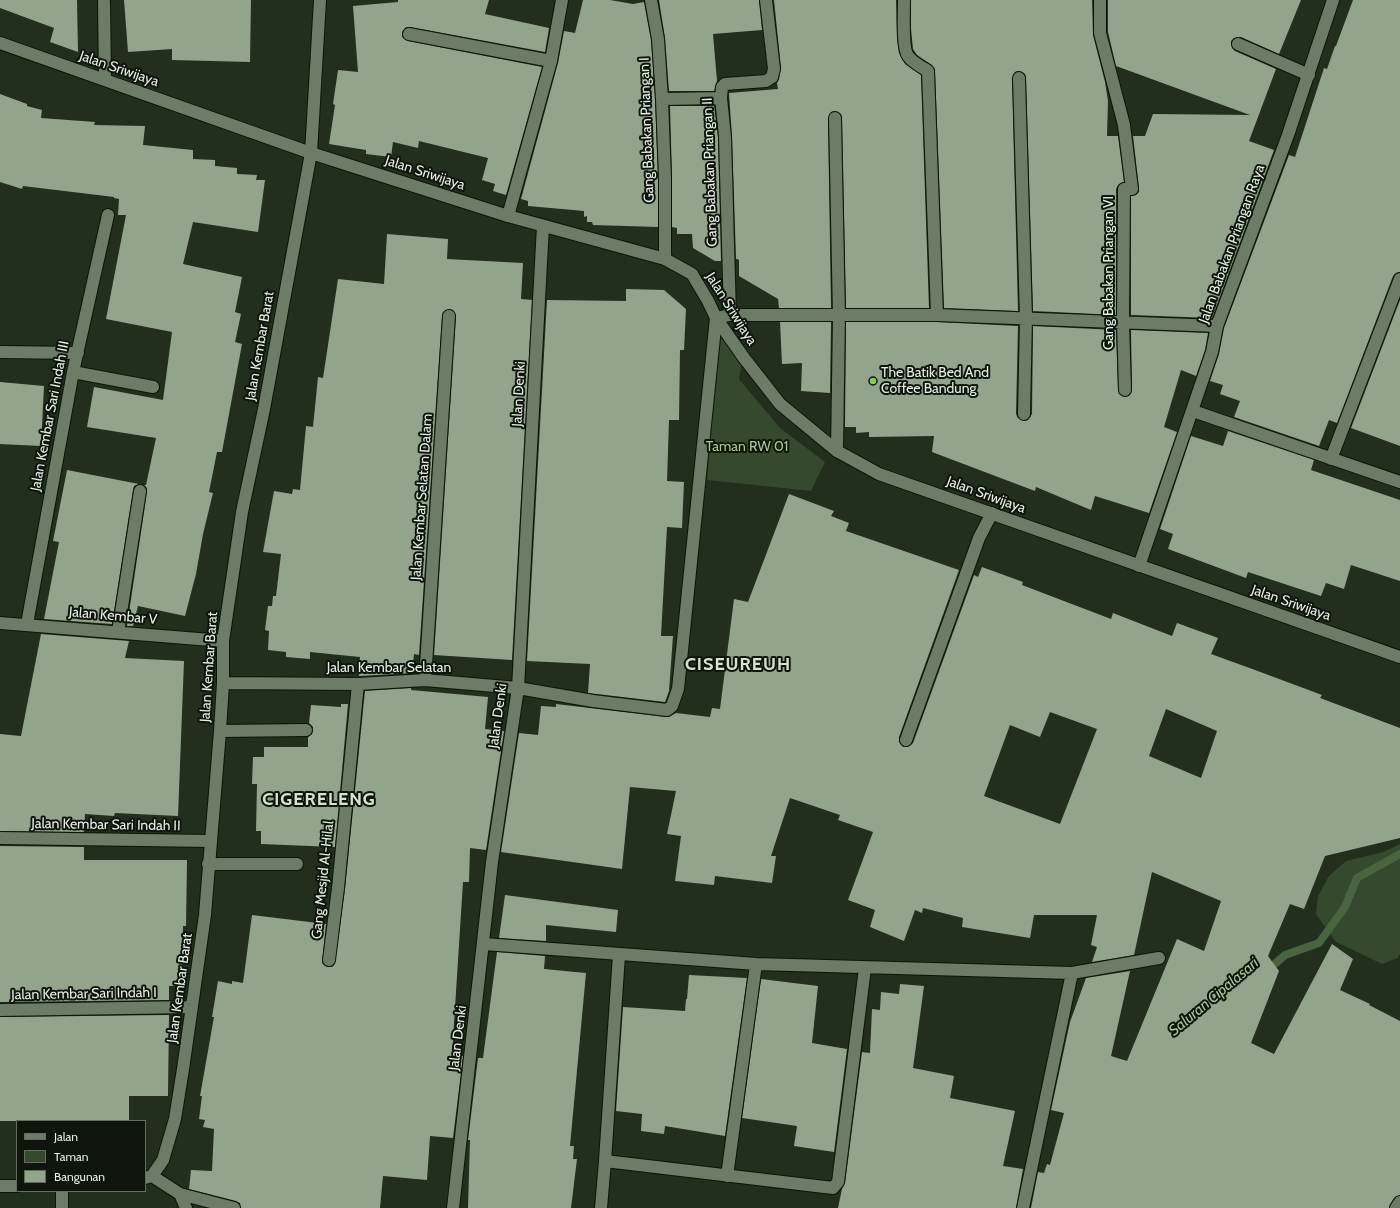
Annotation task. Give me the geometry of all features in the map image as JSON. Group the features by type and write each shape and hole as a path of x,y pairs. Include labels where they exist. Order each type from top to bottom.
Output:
{"street":[{"name":"Jalan Kembar Barat","path":"149,1177 163,1160 175,1119 192,1007 205,914 220,731 223,684 223,641 242,512 264,409 311,153 320,0"},
{"path":"508,216 551,61 562,0"},
{"name":"Gang Babakan Priangan I","path":"651,0 658,39 662,99 665,178 665,259"},
{"name":"Gang Babakan Priangan II","path":"730,315 725,138 721,98 722,87 725,84 766,81 772,77 774,69 766,0"},
{"path":"904,0 905,47 908,56 928,71 937,316"},
{"name":"Gang Babakan Priangan VI","path":"1100,0 1100,33 1124,125 1132,189 1124,189 1123,323 1125,390"},
{"name":"Jalan Babakan Priangan Raya","path":"1139,566 1212,352 1217,326 1288,135 1333,0"},
{"path":"104,2 105,79"},
{"path":"410,34 551,61"},
{"path":"1238,44 1309,75"},
{"name":"Jalan Sriwijaya","path":"2,46 105,79 311,153 508,216 665,259 692,274 716,318 744,358 780,404 836,450 879,474 1400,657"},
{"path":"1020,78 1026,318 1024,414"},
{"path":"662,99 721,98"},
{"path":"835,118 839,316 836,450"},
{"name":"Jalan Kembar Sari Indah III","path":"27,624 73,372 108,215"},
{"name":"Jalan Denki","path":"454,1208 492,862 518,688 543,226"},
{"path":"1330,459 1400,279"},
{"path":"716,318 730,315 937,316 1217,326"},
{"name":"Jalan Kembar Selatan Dalam","path":"425,680 449,316"},
{"name":"Jalan Kembar Selatan","path":"223,684 358,684 425,680 518,688 593,701 667,710 672,706 679,681 716,318"},
{"path":"0,352 78,353"},
{"path":"73,372 153,387"},
{"path":"1193,410 1330,459 1400,482"},
{"path":"118,632 140,491"},
{"path":"906,740 979,538 992,513"},
{"name":"Jalan Kembar V","path":"0,623 223,641"},
{"name":"Gang Mesjid Al-Hilal","path":"329,960 338,888 358,684"},
{"path":"220,731 306,730"},
{"name":"Jalan Kembar Sari Indah II","path":"0,838 211,841"},
{"path":"208,864 297,864"},
{"path":"484,944 756,964 1072,973 1159,958"},
{"path":"601,1208 618,954"},
{"path":"726,1176 756,964"},
{"path":"605,1161 833,1188 838,1182 865,968"},
{"path":"1023,1208 1072,973"},
{"name":"Jalan Kembar Sari Indah I","path":"0,1010 192,1007"},
{"path":"149,1177 180,1194 234,1208"},
{"path":"0,1186 16,1186"},
{"path":"62,1192 62,1208"},
{"path":"180,1194 186,1208"},
{"path":"1396,1208 1400,1202"}],"green space":[{"name":"Taman RW 01","path":"718,325 742,362 739,379 780,428 825,462 811,491 707,480"},
{"path":"1400,844 1400,953 1398,958 1382,964 1336,942 1316,914 1318,896 1329,876 1346,861 1383,852"}],"building":[{"path":"0,0 77,0 78,52 50,42 54,28 0,8"},
{"path":"124,0 251,0 250,62 172,60 172,49 128,52"},
{"path":"398,0 489,0 485,14 549,28 545,52 410,27 406,27 402,32 402,37 408,41 542,67 506,195 493,191 495,184 482,180 488,158 419,141 418,148 393,142 391,157 366,154 366,150 329,144 335,105 333,104 338,70 358,72 353,6 398,2"},
{"path":"583,0 610,0 633,4 644,2 651,40 655,99 658,227 593,225 592,222 587,222 587,216 584,217 584,211 528,206 528,201 521,199 558,63 564,31 575,33"},
{"path":"659,0 759,0 762,30 713,34 717,81 714,91 669,91 665,38"},
{"path":"774,0 896,0 899,53 905,64 921,75 929,308 846,308 842,118 841,114 835,111 831,112 828,118 831,308 779,308 778,299 739,276 739,261 736,259 729,93 778,89 777,83 781,68"},
{"path":"911,0 1092,0 1093,35 1105,82 1108,101 1107,136 1118,136 1124,182 1118,185 1116,189 1116,315 1033,311 1026,78 1025,74 1019,71 1015,72 1012,78 1018,311 944,308 935,71 932,65 917,55 913,49"},
{"path":"1108,0 1301,0 1279,54 1241,37 1234,38 1231,41 1232,48 1235,51 1276,69 1249,141 1274,150 1212,318 1131,315 1131,196 1136,195 1139,192 1133,136 1145,136 1153,114 1250,115 1116,66 1108,32"},
{"path":"1353,0 1400,0 1400,272 1393,276 1337,423 1329,420 1319,446 1234,417 1240,401 1220,394 1223,385 1210,381 1219,354 1224,328 1289,155 1295,157 1324,68 1327,69"},
{"path":"0,94 27,104 27,106 42,110 41,118 95,122 94,125 145,126 143,145 193,150 193,159 215,160 215,166 237,168 237,174 257,175 256,180 265,180 258,232 193,222 183,264 242,277 235,312 241,314 235,342 242,344 222,452 217,452 209,492 213,493 203,534 196,574 185,616 138,606 133,626 127,626 147,492 147,488 144,485 146,485 156,438 87,427 94,387 163,400 172,332 106,319 126,215 118,215 119,199 114,197 23,186 22,189 0,182"},
{"path":"670,106 714,106 718,137 721,261 715,261 693,248 692,234 677,234 677,228 672,227"},
{"path":"387,234 448,239 447,259 523,263 521,299 532,300 512,660 434,655 456,316 453,310 449,309 443,312 442,316 419,655 414,654 412,673 359,676 360,657 310,652 310,659 286,657 286,652 268,650 269,631 265,630 268,606 272,606 273,596 276,596 281,554 263,552 274,491 292,494 293,489 300,490 306,426 313,427 318,377 323,378 338,279 384,284"},
{"path":"626,289 664,290 686,309 684,350 680,350 679,420 669,420 667,481 684,482 682,528 667,527 661,636 673,636 669,691 665,702 588,693 590,664 527,661 547,300 626,301"},
{"path":"1400,300 1400,446 1351,428"},
{"path":"780,322 831,322 830,393 801,391 802,363 782,364"},
{"path":"846,322 937,322 1018,326 1016,414 1018,418 1023,421 1028,420 1032,414 1033,326 1116,330 1118,390 1119,394 1125,397 1129,396 1132,390 1131,330 1208,333 1205,350 1196,376 1181,370 1164,427 1177,432 1149,513 1095,496 1091,510 1036,487 1035,491 932,452 934,436 869,437 869,432 856,433 856,427 845,427"},
{"path":"0,382 44,386 41,446 0,444"},
{"path":"1228,431 1314,460 1311,470 1400,500 1400,581 1351,565 1344,589 1326,583 1321,596 1248,572 1246,578 1168,549 1173,534 1160,529 1191,436 1223,446"},
{"path":"67,470 139,484 134,486 133,490 112,624 44,619 59,542 53,541"},
{"path":"789,494 834,511 831,516 849,523 846,531 959,570 899,737 899,742 903,747 908,747 913,743 974,575 978,577 982,567 1023,582 1022,585 1111,619 1113,613 1172,636 1177,623 1218,638 1211,654 1322,695 1320,698 1400,728 1400,838 1325,856 1304,909 1290,904 1268,956 1279,971 1251,1043 1274,1054 1332,944 1353,959 1340,990 1370,1004 1369,1005 1400,1021 1400,1195 1394,1198 1389,1208 1031,1208 1038,1172 1044,1173 1047,1164 1050,1165 1064,1113 1051,1110 1070,1022 1086,978 1130,971 1111,1056 1127,1061 1177,939 1204,951 1221,901 1152,872 1134,955 1092,962 1097,947 1091,945 1097,915 1034,915 1030,938 962,927 963,918 923,908 922,913 915,910 904,941 870,927 875,910 848,900 873,832 838,820 840,815 790,798 771,856 776,856 772,883 715,876 714,885 675,881 681,836 667,834 676,791 630,787 622,869 501,852 519,733 538,735 541,706 556,707 556,704 666,717 676,713 710,717 712,708 720,709 734,599 748,602","holes":["1166,709 1217,731 1201,778 1149,756","1050,712 1097,729 1060,824 984,796 1010,725 1040,737"]},
{"path":"41,634 129,641 125,658 184,661 178,816 115,813 114,816 85,814 84,832 0,831 0,734 21,736"},
{"path":"411,688 411,690 488,697 485,729 504,731 486,850 470,848 469,882 463,882 452,1055 463,1056 453,1138 430,1136 427,1180 383,1176 380,1208 241,1208 240,1203 236,1201 189,1189 191,1170 212,1171 214,1129 203,1127 205,1120 199,1119 202,1096 200,1096 214,1017 212,1017 218,981 232,984 232,981 243,983 252,915 326,924 322,963 328,967 332,967 335,964 345,889 365,691"},
{"path":"341,704 348,704 335,847 261,844 261,831 256,831 257,784 252,784 253,757 264,757 264,747 308,747 308,737 312,734 313,730 313,727 309,723 311,705 341,707"},
{"path":"0,846 84,847 84,860 187,860 186,926 183,926 182,986 169,986 169,1000 0,1002"},
{"path":"505,895 618,910 616,932 546,925 546,941 499,938"},
{"path":"497,952 545,956 544,969 586,973 570,1146 574,1146 573,1159 577,1159 571,1208 468,1208 470,1140 468,1140 478,1058 483,1058"},
{"path":"689,975 747,978 725,1136 665,1126 664,1134 641,1131 642,1114 616,1111 623,1007 685,1011"},
{"path":"761,979 818,986 812,1043 847,1049 834,1152 794,1146 797,1126 742,1118"},
{"path":"900,984 924,986 913,1068 954,1076 950,1098 1015,1111 1003,1166 1023,1169 1016,1208 838,1208 842,1189 845,1183 862,1052 870,1053 872,1009 880,1010 881,992 899,994"},
{"path":"169,1015 168,1096 129,1096 129,1120 0,1121 0,1017"}],"waterway":[{"name":"Saluran Cipalasari","path":"1267,971 1285,955 1319,943 1345,907 1357,878 1400,854"}],"place":[{"name":"The Batik Bed And Coffee Bandung","path":"873,381"}],"district":[{"name":"CISEUREUH","path":"738,665"},
{"name":"CIGERELENG","path":"319,800"}]}
